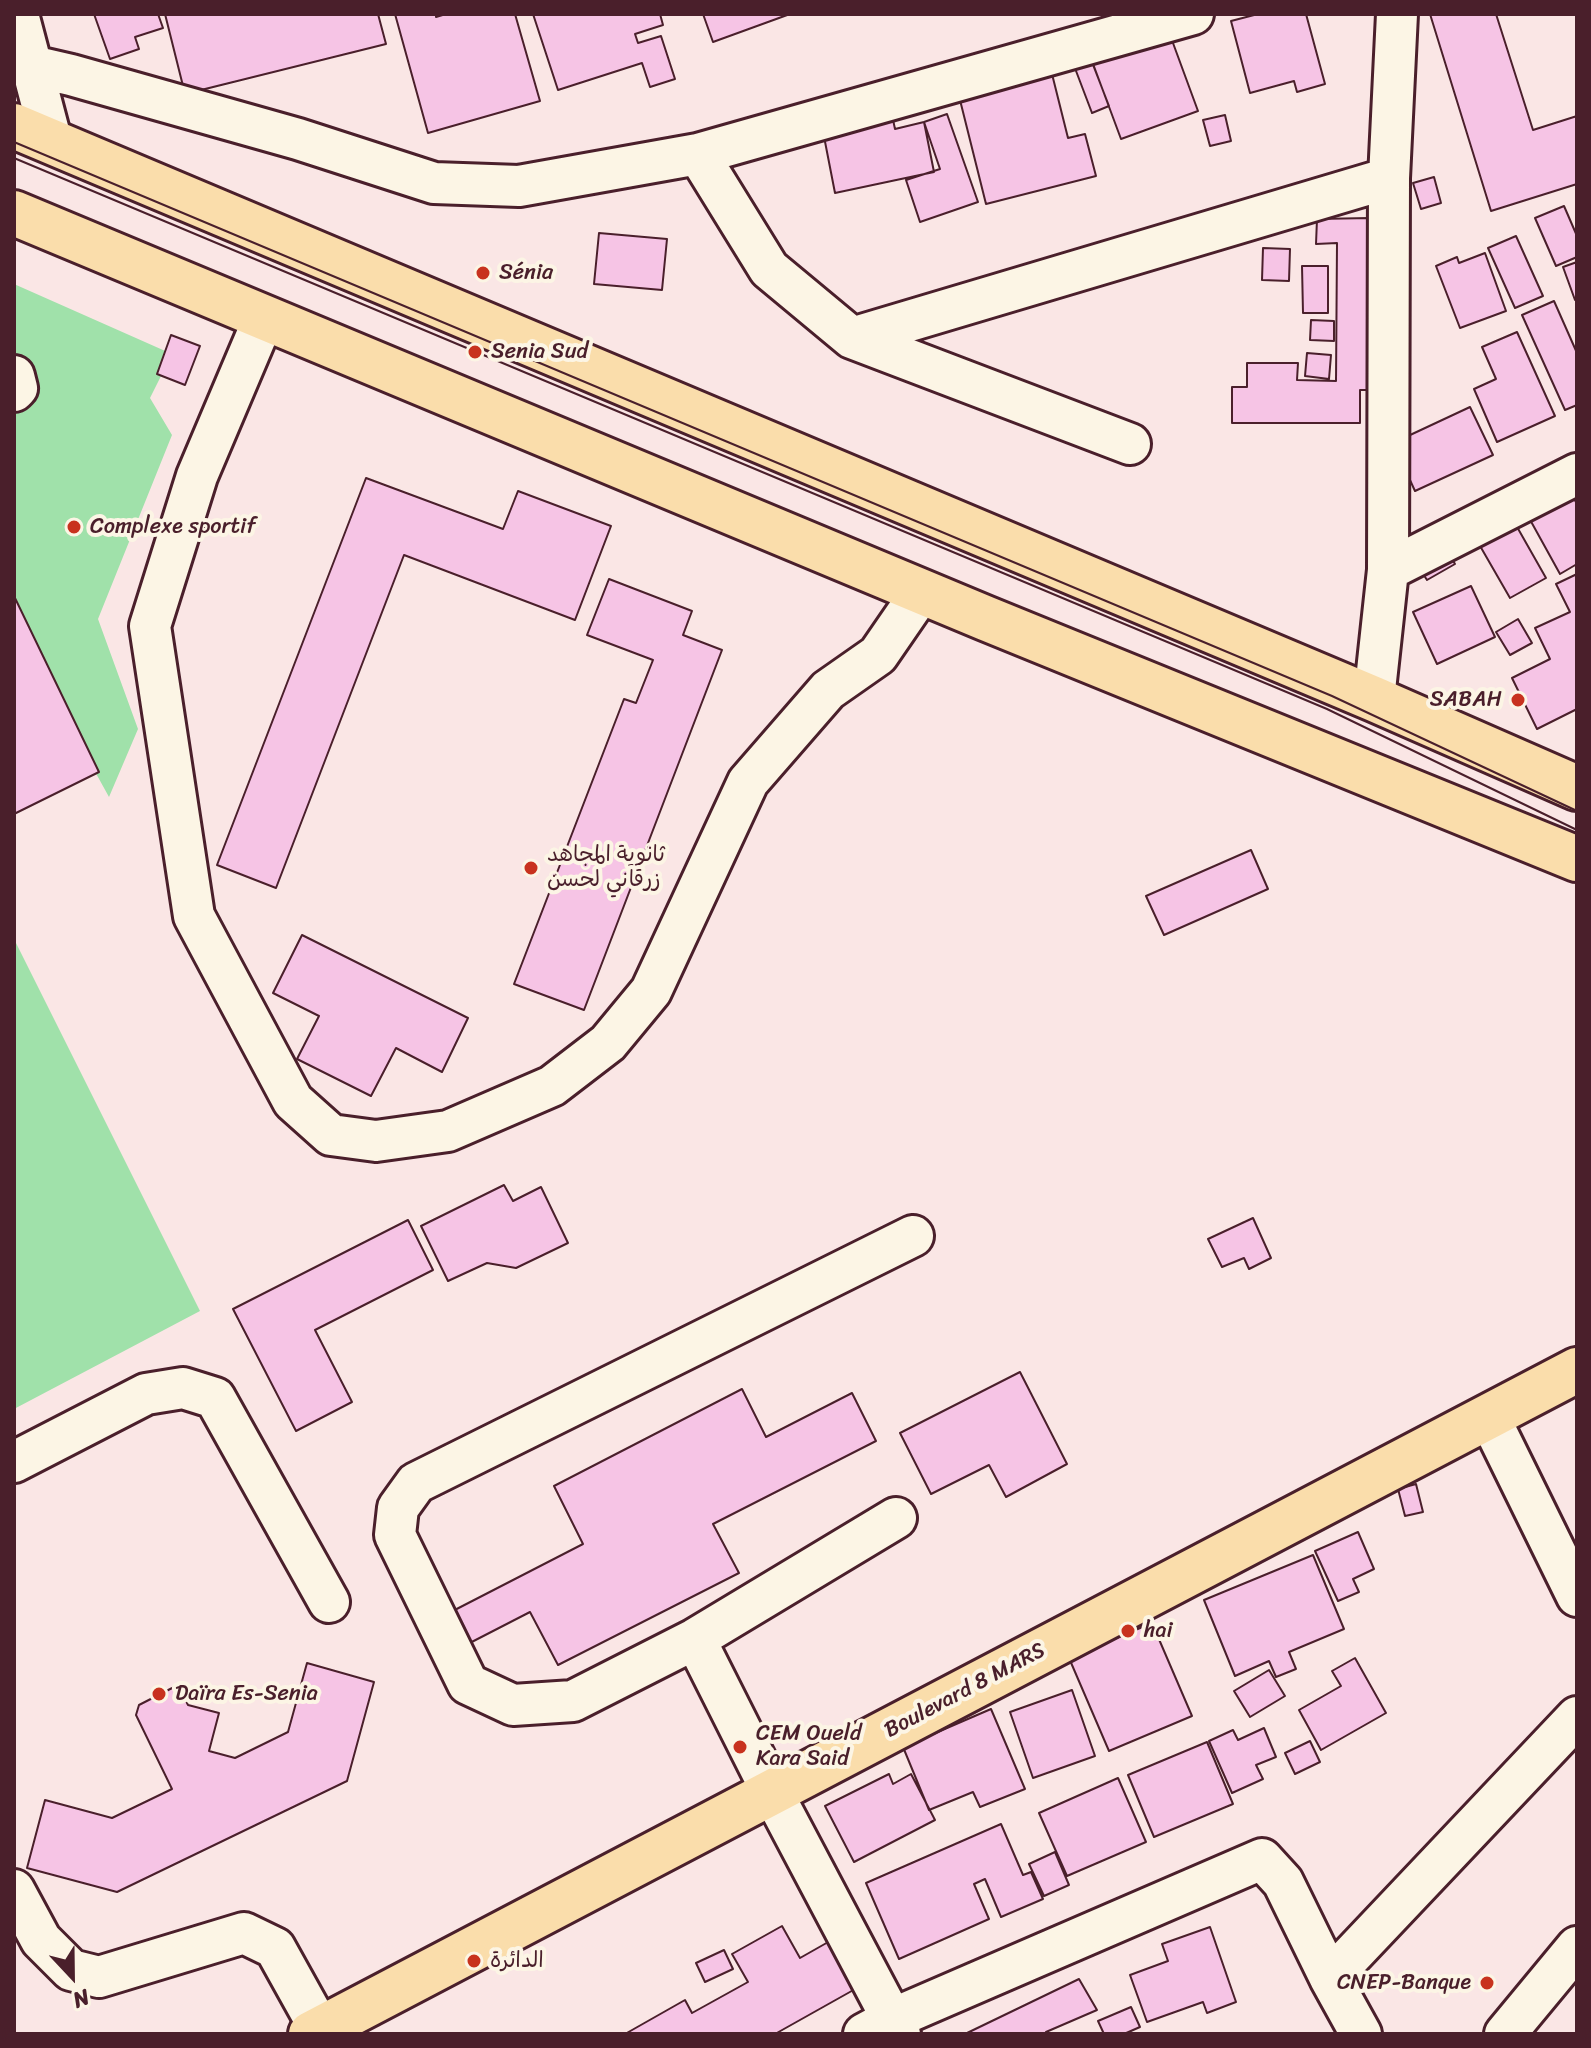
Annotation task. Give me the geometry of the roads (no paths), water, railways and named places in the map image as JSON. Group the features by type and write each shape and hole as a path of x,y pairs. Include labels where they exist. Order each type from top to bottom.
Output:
{"main road":[{"path":"33,134 1374,699 1577,788"},
{"path":"14,213 922,591 1577,859"},
{"name":"Boulevard 8 MARS","path":"315,2032 1577,1370"}],"street":[{"path":"18,14 32,66 33,134"},
{"path":"32,66 298,139 434,183 519,186 698,154 1193,14"},
{"path":"1374,699 1388,570 1389,178 1397,14"},
{"path":"698,154 769,269 852,338 1130,444"},
{"path":"852,338 1389,178"},
{"path":"264,318 197,476 150,626 194,916 293,1101 331,1135 376,1141 448,1131 552,1086 608,1043 651,991 748,782 828,690 878,655 922,591"},
{"path":"14,376 17,388 14,391"},
{"path":"1388,570 1577,474"},
{"path":"896,1518 695,1639 573,1701 513,1705 468,1684 395,1535 398,1508 416,1483 913,1236"},
{"path":"14,1462 146,1394 183,1388 215,1398 329,1602"},
{"path":"1489,1417 1577,1596"},
{"path":"695,1639 885,2029 1262,1859 1283,1882 1361,2034"},
{"path":"1330,1978 1577,1717"},
{"path":"14,1890 41,1940 71,1970 99,1977 244,1933 275,1948 315,2032"},
{"path":"1505,2034 1577,1947"}],"tram line":[{"path":"14,142 1332,696 1577,811"},
{"path":"14,158 1327,709 1577,830"}],"place":[{"name":"Sénia","path":"483,273"},
{"name":"Senia Sud","path":"475,352"},
{"name":"Complexe sportif","path":"74,527"},
{"name":"SABAH","path":"1518,700"},
{"name":"ثانوية المجاهد زرقاني لحسن","path":"531,868"},
{"name":"hai","path":"1128,1631"},
{"name":"Daïra Es-Senia","path":"159,1694"},
{"name":"CEM Oueld Kara Said","path":"740,1747"},
{"name":"الدائرة","path":"474,1961"},
{"name":"CNEP-Banque","path":"1487,1983"}]}
